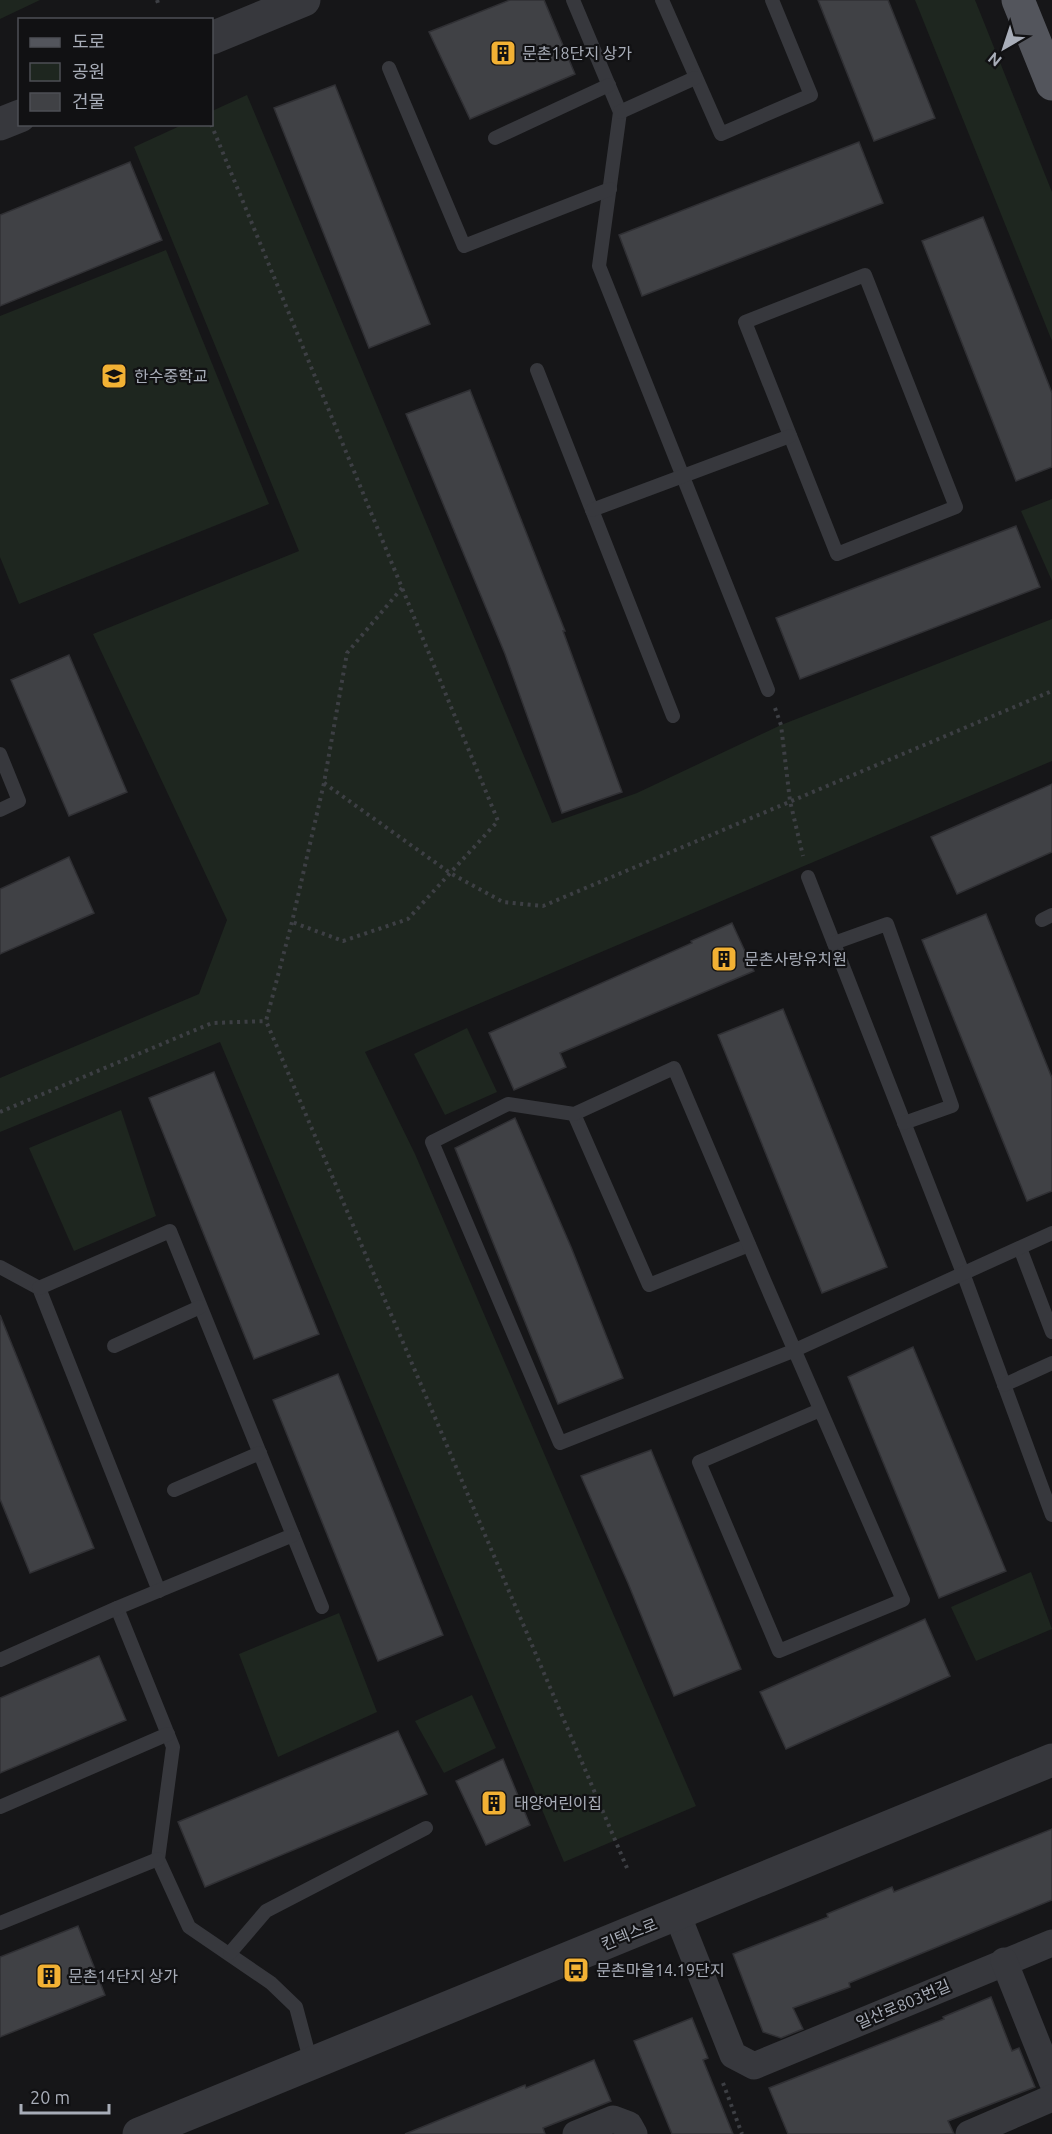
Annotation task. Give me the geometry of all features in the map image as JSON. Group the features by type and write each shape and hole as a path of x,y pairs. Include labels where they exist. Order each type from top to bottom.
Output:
{"main road":[{"path":"1018,0 1052,84"}],"street":[{"path":"213,38 304,0"},
{"path":"0,124 18,117"},
{"name":"킨텍스로","path":"138,2134 1052,1760"},
{"name":"일산로803번길","path":"677,1914 733,2055 754,2066 1052,1943"},
{"path":"1004,1961 1052,2081"},
{"path":"969,2134 1052,2098"},
{"path":"576,2134 613,2119 629,2126 634,2134"}],"lane":[{"path":"573,0 620,112 599,266 768,690"},
{"path":"662,0 721,134 811,95 772,0"},
{"path":"389,68 464,246 610,189"},
{"path":"620,112 695,78"},
{"path":"495,138 609,84"},
{"path":"865,275 956,507 837,554 790,436 746,322 865,275"},
{"path":"537,370 674,716"},
{"path":"592,510 790,436"},
{"path":"0,754 19,801 0,810"},
{"path":"808,877 963,1273 1052,1515"},
{"path":"834,943 887,924 952,1106 904,1123"},
{"path":"820,1410 699,1462 779,1652 903,1600 820,1410 794,1351 674,1068 574,1114 508,1104 432,1142 560,1443 794,1351 1052,1233"},
{"path":"574,1114 649,1285 749,1245"},
{"path":"39,1288 170,1232 322,1607"},
{"path":"1020,1248 1052,1332"},
{"path":"0,1267 39,1288 159,1591"},
{"path":"114,1346 200,1307"},
{"path":"1004,1385 1052,1363"},
{"path":"174,1490 260,1453"},
{"path":"0,1660 117,1608 293,1535"},
{"path":"117,1608 173,1747 158,1859 189,1927 271,1983 296,2007 311,2063"},
{"path":"0,1807 168,1734"},
{"path":"230,1953 266,1911 426,1828"},
{"path":"0,1923 158,1859"}],"path":[{"path":"212,126 498,821 408,919 343,941 292,922"},
{"path":"402,588 347,653 324,783 292,922 266,1021 627,1868"},
{"path":"768,690 781,725 790,801 808,877"},
{"path":"324,783 450,873 503,902 543,906 1052,691"},
{"path":"0,1112 212,1023 266,1021"}],"green space":[{"path":"0,0 40,0 0,19"},
{"path":"915,0 975,0 1052,192 1052,341"},
{"path":"247,95 552,823 637,793 781,725 1052,619 1052,761 365,1052 415,1154 696,1806 564,1862 220,1042 0,1132 0,1078 199,994 227,920 93,634 299,551 134,147 180,126 213,126 213,111"},
{"name":"한수중학교","path":"166,250 269,504 19,604 0,557 0,316"},
{"path":"1052,499 1052,581 1021,511"},
{"path":"467,1028 497,1092 445,1115 414,1054"},
{"path":"121,1110 156,1216 74,1251 29,1148"},
{"path":"1031,1572 1052,1629 976,1661 951,1607"},
{"path":"339,1613 377,1712 278,1757 239,1654"},
{"path":"472,1695 496,1748 444,1773 415,1721"}],"building":[{"name":"문촌18단지 상가","path":"510,0 544,0 575,74 470,119 429,32"},
{"path":"818,0 888,0 935,118 874,141"},
{"path":"335,85 430,324 369,348 274,108"},
{"path":"859,142 883,203 642,296 619,235"},
{"path":"130,162 162,240 0,306 0,215"},
{"path":"983,217 1052,393 1052,467 1016,481 922,241"},
{"path":"470,390 565,631 563,631 622,792 562,813 505,654 406,414"},
{"path":"1016,526 1040,587 800,679 776,618"},
{"path":"69,655 127,792 69,816 11,680"},
{"path":"1052,784 1052,852 957,894 931,837"},
{"path":"69,857 94,913 0,954 0,889"},
{"path":"986,914 1052,1078 1052,1191 1027,1201 922,940"},
{"path":"732,923 754,971 560,1053 566,1067 514,1090 489,1033"},
{"path":"783,1009 887,1267 822,1293 718,1035"},
{"path":"214,1072 319,1334 254,1359 149,1098"},
{"path":"515,1118 571,1247 623,1378 558,1404 455,1148"},
{"path":"0,1315 94,1548 30,1573 0,1499"},
{"path":"913,1347 1006,1571 939,1598 848,1377"},
{"path":"338,1374 443,1635 378,1661 273,1400"},
{"path":"651,1450 741,1669 674,1696 581,1476"},
{"path":"925,1619 950,1676 786,1749 760,1692"},
{"path":"99,1656 126,1720 0,1773 0,1698"},
{"path":"398,1731 427,1794 205,1887 178,1822"},
{"name":"태양어린이집","path":"503,1759 530,1825 486,1845 456,1781"},
{"path":"1052,1829 1052,1900 849,1983 850,1987 793,2008 803,2029 781,2038 763,2032 733,1954 828,1917 827,1914 892,1887 894,1892"},
{"name":"문촌14단지 상가","path":"78,1926 105,1995 0,2037 0,1957"},
{"path":"991,1997 1012,2051 1019,2048 1035,2087 948,2121 954,2134 788,2134 769,2088 944,2019 943,2017"},
{"path":"692,2018 708,2058 703,2060 733,2134 672,2134 634,2041"},
{"path":"594,2060 611,2101 543,2128 545,2134 405,2134 525,2085 526,2088"}],"place":[{"name":"문촌18단지 상가","path":"503,53"},
{"name":"한수중학교","path":"114,376"},
{"name":"문촌사랑유치원","path":"724,959"},
{"name":"태양어린이집","path":"494,1803"},
{"name":"문촌마을14.19단지","path":"576,1970"},
{"name":"문촌14단지 상가","path":"49,1976"}]}
